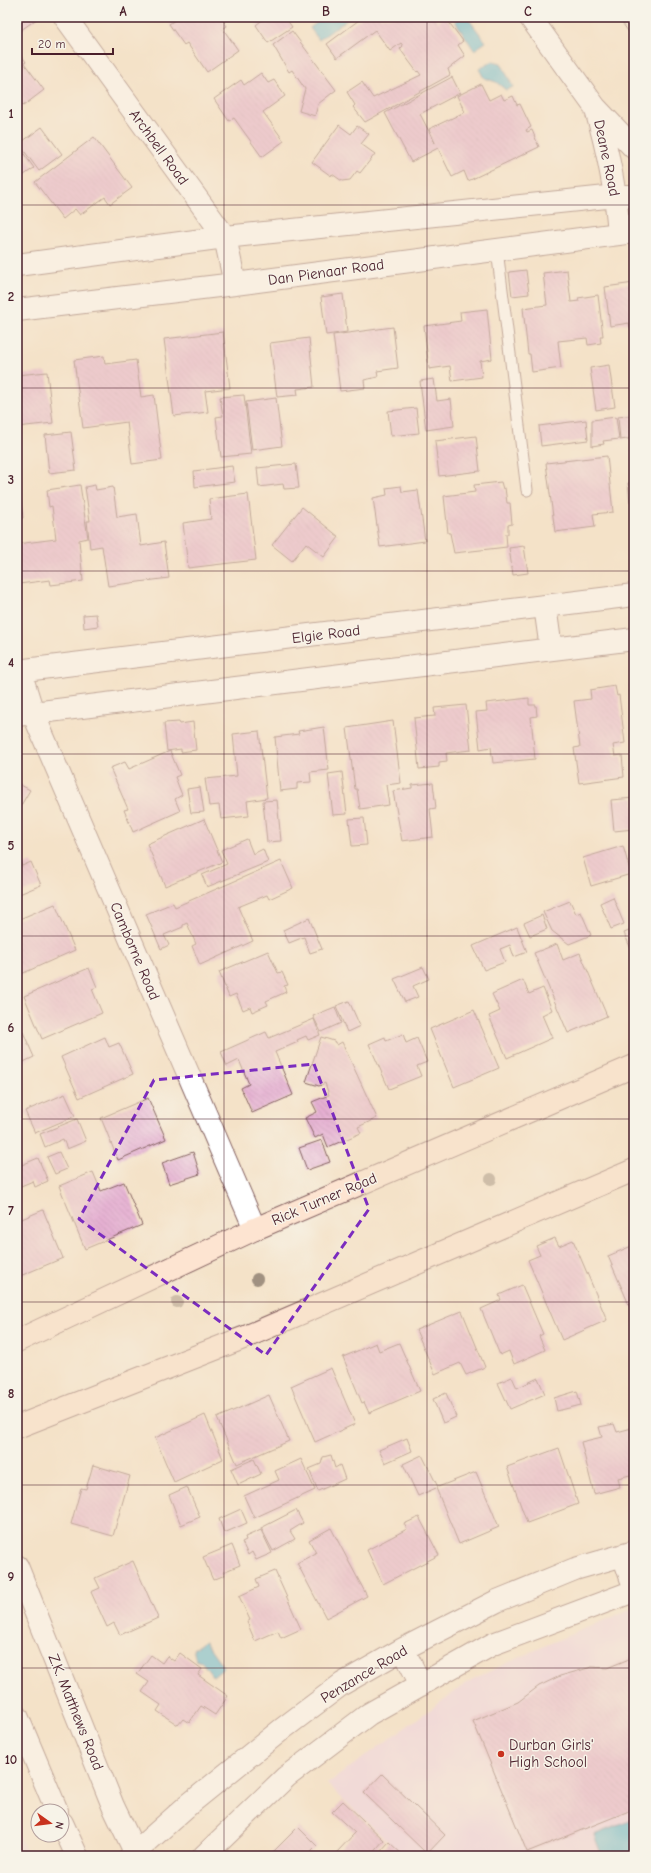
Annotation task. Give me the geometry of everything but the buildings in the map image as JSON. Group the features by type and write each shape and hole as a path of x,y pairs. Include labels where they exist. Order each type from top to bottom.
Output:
{"main road":[{"name":"Rick Turner Road","path":"17,1341 255,1228 634,1066"},
{"path":"17,1427 243,1338 634,1170"}],"street":[{"name":"Archbell Road","path":"65,17 225,237 235,284"},
{"name":"Deane Road","path":"530,17 595,106 634,148"},
{"name":"Deane Road","path":"595,106 605,141 625,196 626,233"},
{"path":"17,265 225,237 625,196"},
{"name":"Dan Pienaar Road","path":"17,310 235,284 626,233"},
{"name":"Elgie Road","path":"18,671 634,595"},
{"path":"545,606 551,649"},
{"path":"25,714 634,639"},
{"name":"Camborne Road","path":"18,671 25,714 255,1228"},
{"path":"628,1554 634,1587"},
{"name":"Penzance Road","path":"134,1855 281,1730 342,1684 403,1649 497,1601 575,1569 628,1554"},
{"name":"Z.K. Matthews Road","path":"17,1566 134,1855"},
{"path":"204,1856 286,1777 369,1714 493,1644 634,1591"},
{"path":"403,1649 421,1685"},
{"path":"17,1716 54,1803"},
{"path":"70,1841 77,1856"}],"lane":[{"path":"497,250 527,490"}],"highlighted area":[{"path":"314,1064 369,1209 266,1355 79,1219 154,1080"}],"shaded area":[{"name":"Durban Girls' High School","path":"634,1608 634,1856 403,1856 327,1784 471,1680 553,1642"},
{"path":"17,1830 28,1856 17,1856"}],"water":[{"path":"324,17 351,17 319,40 310,28"},
{"path":"460,17 467,17 486,42 474,50 455,21"},
{"path":"493,61 501,63 513,87 506,90 496,82 484,78 479,69"},
{"path":"205,1641 224,1668 213,1677 202,1662 196,1660 193,1649"},
{"path":"634,1819 634,1856 602,1856 594,1835"}],"place":[{"name":"Durban Girls' High School","path":"501,1754"}]}
